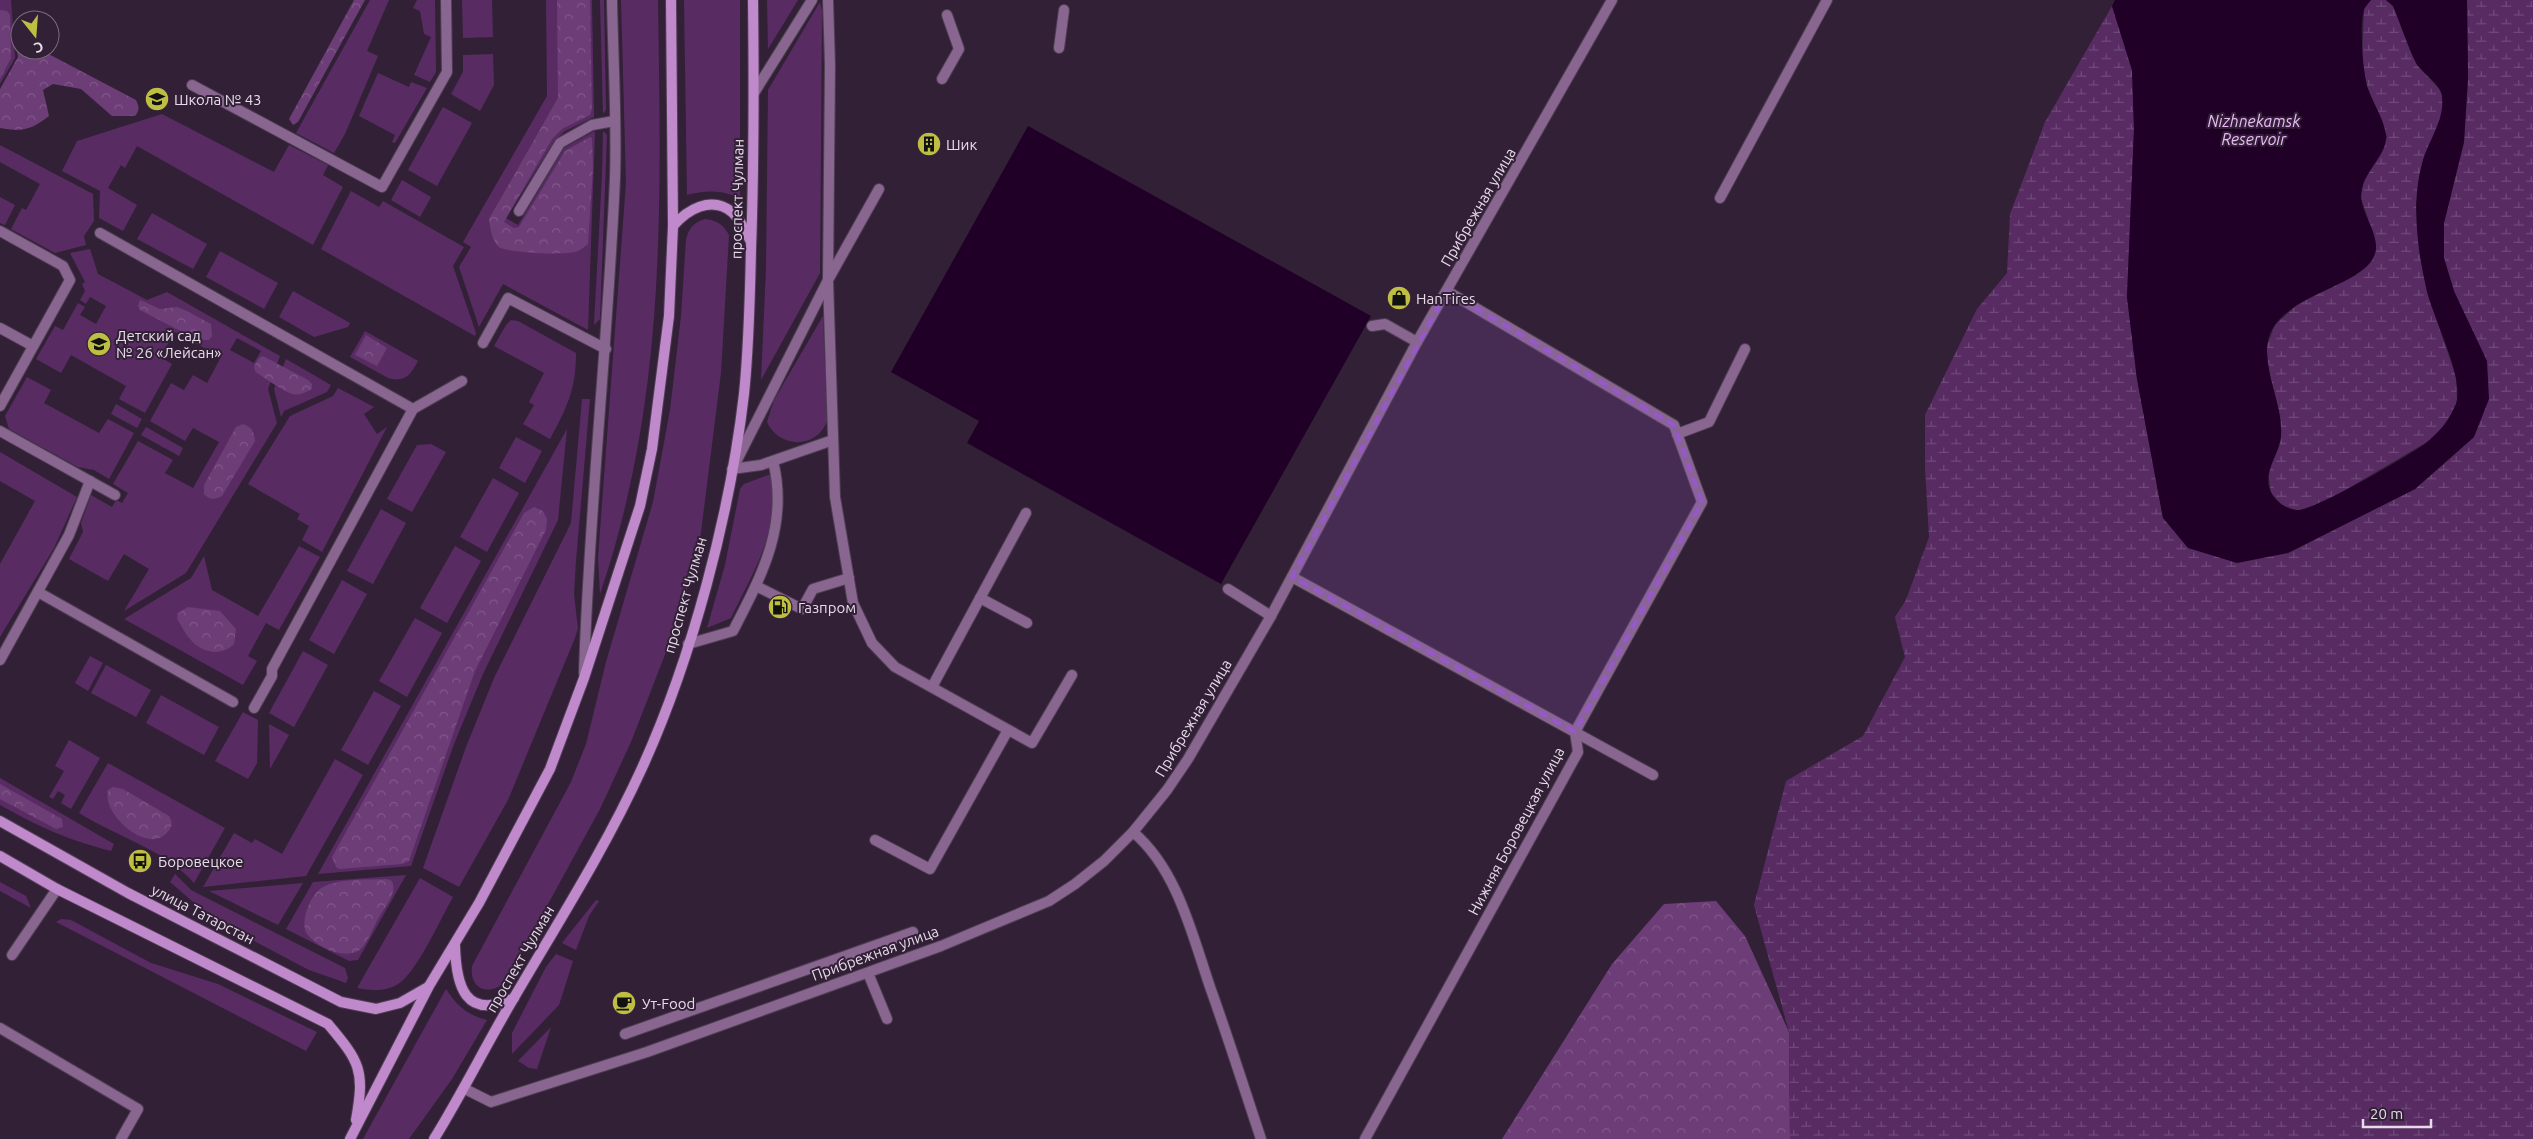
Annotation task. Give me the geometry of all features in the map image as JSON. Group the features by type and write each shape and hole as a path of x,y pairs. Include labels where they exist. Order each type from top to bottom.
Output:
{"main road":[{"path":"352,1135 430,986 455,946 550,768 584,678 625,557 640,506 652,449 669,316 673,226 671,0"},
{"name":"проспект Чулман","path":"434,1139 465,1089 514,998 606,841 642,769 662,720 688,644 713,556 732,469 744,386 749,331 754,93 753,0"},
{"path":"673,226 685,212 700,206 716,206 731,211 752,243"},
{"name":"улица Татарстан","path":"0,821 128,893 341,1002 376,1009 400,1003 430,986"},
{"path":"0,856 57,889 328,1024 352,1051 359,1071 361,1090 352,1135"},
{"path":"455,946 458,983 465,996 477,1004 486,1006 499,1005 514,998"}],"street":[{"path":"192,85 382,187 447,72 446,0"},
{"path":"584,678 588,559 606,349 615,175 612,0"},
{"path":"754,93 812,0"},
{"path":"828,0 830,65 828,280 834,497 853,603 872,643 895,667 1032,743 1072,675"},
{"name":"Прибрежная улица","path":"465,1089 491,1102 647,1052 942,946 1049,901 1075,884 1104,861 1133,832 1188,759 1271,616 1418,342 1612,0"},
{"path":"1720,198 1827,0"},
{"path":"1059,48 1064,10"},
{"path":"942,79 959,49 946,15"},
{"path":"519,211 560,143 592,125 614,121"},
{"path":"732,469 828,280 879,189"},
{"path":"0,231 64,266 70,280 0,406"},
{"path":"100,233 413,408"},
{"path":"1447,291 1676,430 1709,422 1745,348"},
{"path":"483,343 508,298 606,349"},
{"path":"1372,326 1385,324 1418,342"},
{"path":"0,328 33,346"},
{"path":"254,708 272,676 272,669 413,408 462,382"},
{"name":"Нижняя Боровецкая улица","path":"1365,1139 1578,752 1575,732 1702,502 1676,430"},
{"path":"0,432 115,495"},
{"path":"732,469 773,461 833,440"},
{"path":"688,644 733,631 756,586 772,544 777,523 778,481 773,461"},
{"path":"0,660 69,535 90,481"},
{"path":"932,687 1026,513"},
{"path":"1292,577 1653,775"},
{"path":"756,586 802,609 813,588 849,578"},
{"path":"1228,589 1271,616"},
{"path":"38,592 233,702"},
{"path":"980,598 1027,623"},
{"path":"875,840 930,869 1008,730"},
{"path":"1133,832 1146,843 1158,858 1187,919 1261,1139"},
{"path":"12,955 57,889"},
{"path":"625,1034 913,932"},
{"path":"868,973 887,1019"},
{"path":"0,1028 138,1109 121,1139"}],"highlighted area":[{"path":"1447,291 1674,425 1702,502 1575,732 1292,577"}],"green space":[{"path":"0,0 11,0 10,60 14,60 0,84"},
{"path":"354,0 365,0 298,122 293,125 289,119"},
{"path":"370,0 389,0 367,51 378,56 345,134 334,153 296,133"},
{"path":"417,0 435,0 436,72 430,82 414,75 431,37 424,34 420,11 413,8"},
{"path":"462,0 492,0 493,37 463,38"},
{"path":"546,0 592,0 594,117 565,131 555,140 506,218 518,225 564,148 595,131 588,330 503,284 479,327 459,267 471,247 463,242 547,96"},
{"path":"557,0 590,0 592,109 590,115 562,129 552,139 504,222 514,228 519,227 565,151 590,137 592,138 593,168 588,244 579,251 569,253 513,251 499,247 492,234 489,219 558,98"},
{"path":"600,0 604,0 606,110 603,114"},
{"path":"621,0 658,0 659,226 649,373 638,447 622,520 600,594 598,558 626,183"},
{"path":"684,0 740,0 740,198 726,193 714,192 687,195"},
{"path":"767,0 798,0 768,49"},
{"path":"2371,0 2386,0 2393,6 2417,65 2442,92 2443,112 2423,161 2416,204 2419,251 2427,292 2456,377 2457,401 2447,423 2427,442 2325,502 2298,511 2282,505 2271,493 2268,471 2281,439 2280,417 2266,348 2275,325 2299,303 2356,275 2374,236 2361,198 2364,178 2383,150 2387,137 2367,86 2362,62 2364,9"},
{"path":"2467,0 2533,0 2533,1139 1790,1139 1789,1032 1754,905 1786,781 1863,736 1905,657 1895,617 1906,600 1929,537 1925,469 1925,415 1977,309 2007,273 2010,214 2045,122 2112,6 2132,70 2134,129 2127,297 2137,379 2163,518 2288,553 2415,489 2474,437 2454,291 2444,258 2444,223 2464,142 2468,78"},
{"path":"820,2 822,11 820,273 761,380 766,269 768,90"},
{"path":"0,10 7,11 10,15 10,60 0,79"},
{"path":"493,54 494,85 480,111 451,94 463,72 463,55"},
{"path":"16,60 60,60 136,100 138,112 135,116 112,116 81,89 53,84 43,90 49,116 26,129 0,128 0,89"},
{"path":"378,73 409,87 411,82 427,88 395,143 392,142 395,135 359,116"},
{"path":"443,107 472,123 437,186 408,170"},
{"path":"162,114 274,172 289,145 328,165 323,175 343,187 313,245 137,146 125,168 121,165 108,188 137,205 123,231 99,218 100,191 62,171 77,141"},
{"path":"603,131 607,135 600,319 594,325 602,175"},
{"path":"0,145 93,194 94,221 84,236 86,245 55,253 11,229 22,208 26,210 40,184 0,162"},
{"path":"402,180 431,197 420,217 391,200"},
{"path":"351,191 379,207 383,201 464,247 453,266 476,333 475,336 321,249"},
{"path":"0,197 15,205 5,225 0,223"},
{"path":"152,213 207,244 193,269 137,239"},
{"path":"705,219 720,224 729,235 721,373 700,540 680,616 631,742 600,809 506,981 494,989 482,989 474,981 472,966 571,782 586,744 606,662 653,502 670,410 681,316 686,240 692,227 697,222"},
{"path":"90,249 98,274 147,300 167,292 280,356 268,389 277,423 186,573 124,611 149,569 124,554 108,581 69,559 83,532 81,523 91,495 112,507 116,500 122,503 128,493 113,484 138,441 173,460 165,473 193,488 219,442 193,428 185,441 150,421 171,383 184,390 193,375 207,383 221,357 175,332 160,357 172,364 145,413 119,399 126,386 71,355 61,373 36,359 55,326 63,330 78,303 85,307 80,315 96,324 106,306 90,297 86,304 80,300 85,291 82,284 85,282 70,253","holes":["237,338 261,351 254,363 230,350"]},
{"path":"220,251 278,283 264,309 206,277"},
{"path":"293,291 350,323 348,327 314,337 279,317"},
{"path":"140,300 160,309 177,307 187,311 211,324 212,336 209,340 198,340 140,310 138,306"},
{"path":"823,316 827,421 815,437 807,441 789,441 773,431 767,422 774,400"},
{"path":"511,320 518,321 576,353 576,366 569,398 550,439 523,424 534,405 529,402 544,373 494,346"},
{"path":"365,331 418,361 413,370 403,378 388,378 350,357"},
{"path":"366,335 387,348 377,366 355,355"},
{"path":"263,356 308,380 312,384 312,389 302,393 290,393 267,380 255,371 254,366 259,358"},
{"path":"286,359 331,385 327,392 284,411 281,417 274,389"},
{"path":"27,377 51,390 44,403 99,433 108,419 134,433 109,479 94,470 78,467 9,429 5,416"},
{"path":"338,388 374,407 364,414 377,434 387,427 322,552 302,540 309,526 297,519 300,514 248,484 290,416 333,396"},
{"path":"582,399 590,399 574,594 578,628 508,800 459,887 423,868 466,747 494,678 571,523"},
{"path":"116,404 142,419 137,428 111,414"},
{"path":"243,424 252,430 255,441 222,496 214,499 210,498 204,494 204,485 236,427"},
{"path":"146,427 183,448 179,456 141,435"},
{"path":"567,429 558,520 483,674 454,744 411,866 318,874"},
{"path":"516,437 542,451 525,483 499,468"},
{"path":"431,444 446,452 412,512 387,499 417,445"},
{"path":"0,452 77,497 54,548 0,637 0,564 35,501 0,481"},
{"path":"771,474 773,494 769,532 756,566 731,618 707,628 725,565 740,489 744,484"},
{"path":"493,478 519,493 487,552 460,537"},
{"path":"534,507 543,511 547,519 546,530 475,671 409,861 402,864 339,869 336,867 332,857 524,513"},
{"path":"381,509 406,523 373,584 347,571"},
{"path":"299,546 320,557 279,630 266,623 248,656 257,661 243,685 124,619 191,578 204,556 212,590 258,616"},
{"path":"455,546 481,561 447,623 420,608"},
{"path":"342,580 367,594 334,654 309,640"},
{"path":"188,607 220,611 236,629 234,644 223,651 212,652 195,644 177,619 178,613"},
{"path":"415,618 442,633 407,697 379,681"},
{"path":"303,651 328,665 294,727 269,713"},
{"path":"90,656 103,663 88,691 75,683"},
{"path":"106,665 151,690 136,717 91,693"},
{"path":"374,691 401,706 368,765 341,750"},
{"path":"161,695 219,727 204,755 146,723"},
{"path":"243,712 258,720 257,763 248,779 215,761"},
{"path":"269,724 289,735 270,769"},
{"path":"69,740 100,758 71,809 61,803 65,795 58,791 53,799 49,797 64,771 55,766"},
{"path":"335,759 363,775 306,876 203,887 234,833 252,843 255,839 282,854"},
{"path":"108,763 225,828 194,883 169,861 79,813"},
{"path":"0,778 114,844 111,851 54,832 0,805"},
{"path":"0,784 62,819 63,827 56,829 0,799"},
{"path":"113,787 123,789 169,816 172,823 169,830 161,837 151,839 129,830 112,811 108,800 108,790"},
{"path":"175,874 191,890 345,968 348,978 346,983 309,970 214,920 170,882"},
{"path":"406,875 358,960 349,961 286,929 313,882"},
{"path":"420,878 453,897 423,953 409,974 397,985 381,990 357,988"},
{"path":"387,879 392,881 392,895 361,949 352,953 338,953 324,948 307,934 304,922 305,915 314,895 323,887 346,881"},
{"path":"0,882 26,896 31,908 0,891"},
{"path":"303,883 278,925 209,891"},
{"path":"596,900 599,901 589,916 576,950 562,943"},
{"path":"1716,901 1745,936 1789,1032 1790,1139 1502,1139 1612,964 1664,904"},
{"path":"61,919 71,920 151,963 218,984 317,1032 306,1051 56,922"},
{"path":"556,954 573,961 559,1005 512,1054 512,1033 546,967"},
{"path":"446,989 463,1009 487,1020 452,1079 409,1139 363,1139"},
{"path":"551,1027 537,1069 529,1068 518,1061"}],"water":[{"name":"Nizhnekamsk Reservoir","path":"2115,0 2371,0 2364,9 2363,61 2366,82 2385,129 2386,142 2362,187 2361,195 2363,208 2376,241 2376,248 2371,262 2358,273 2301,303 2283,316 2271,331 2267,351 2269,372 2281,425 2280,443 2269,472 2269,487 2279,503 2290,509 2297,510 2340,493 2426,443 2440,430 2451,415 2456,404 2458,392 2456,378 2426,287 2418,240 2416,207 2419,176 2423,160 2439,121 2442,96 2435,83 2416,63 2393,6 2386,0 2467,0 2468,78 2464,142 2444,223 2444,258 2454,291 2487,361 2489,399 2474,437 2415,489 2288,553 2237,563 2188,548 2163,518 2137,379 2127,297 2134,129 2132,70 2112,6"},
{"path":"1028,126 1371,316 1221,584 967,443 979,421 891,372"}],"place":[{"name":"Школа № 43","path":"157,99"},
{"name":"Шик","path":"929,144"},
{"name":"HanTires","path":"1399,298"},
{"name":"Детский сад № 26 «Лейсан»","path":"99,344"},
{"name":"Газпром","path":"780,607"},
{"name":"Боровецкое","path":"140,861"},
{"name":"Ут-Food","path":"624,1003"}]}
